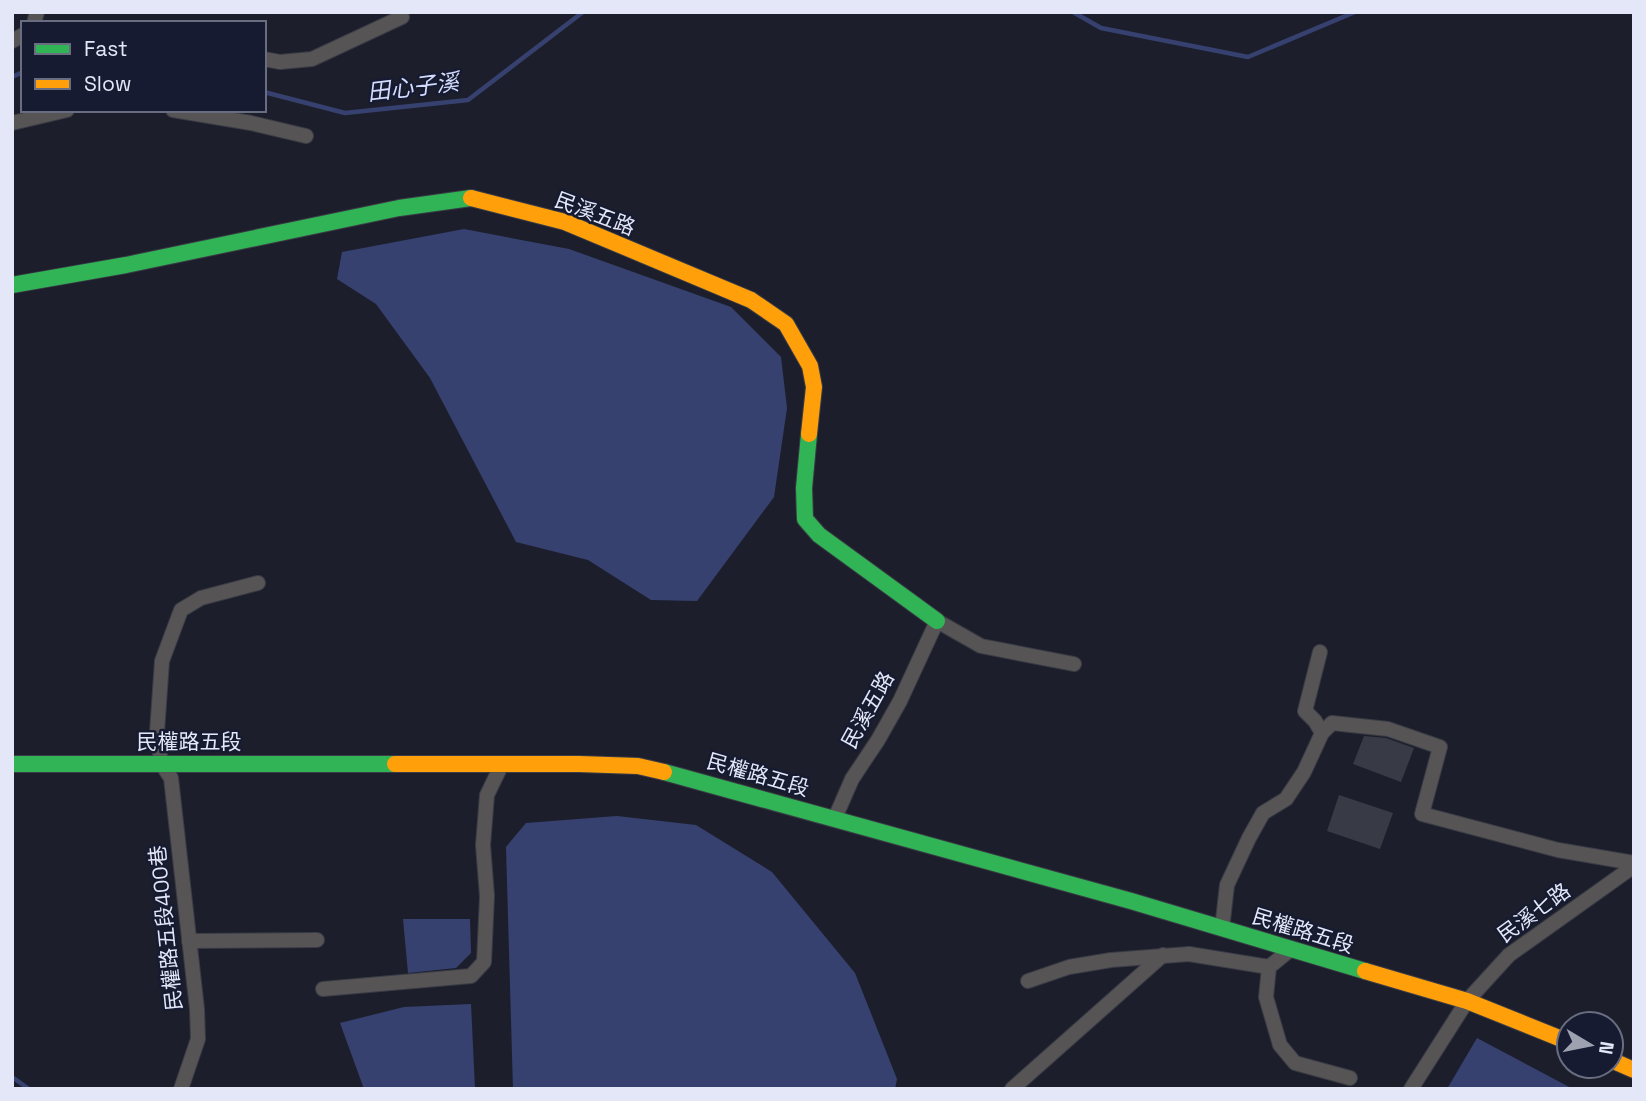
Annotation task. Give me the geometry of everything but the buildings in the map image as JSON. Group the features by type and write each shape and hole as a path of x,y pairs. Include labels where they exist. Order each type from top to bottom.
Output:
{"street":[{"path":"266,59 280,62 312,59 402,17"},
{"path":"12,123 59,112"},
{"path":"185,112 306,136"},
{"name":"民溪五路","path":"12,285 126,265 399,208 470,198 565,222 751,300 786,324 810,366 814,387 804,488 804,519 819,534 937,621 981,646 1074,664"},
{"name":"民權路五段400巷","path":"181,1089 198,1039 197,1009 171,778 161,763 157,732 162,661 181,610 201,598 258,583"},
{"name":"民溪五路","path":"835,818 852,779 900,701 937,621"},
{"path":"1320,652 1305,711 1322,733"},
{"path":"1222,929 1227,886 1250,838 1264,813 1286,799 1304,772 1322,733 1332,723 1388,729 1440,747 1422,814 1559,850 1634,865"},
{"name":"民權路五段","path":"12,764 638,766 835,818 1291,949 1467,1002 1555,1037"},
{"path":"323,989 471,975 484,962 487,895 483,845 487,796 502,764"},
{"name":"民溪七路","path":"1412,1089 1467,1002 1509,955 1634,865"},
{"path":"189,941 317,940"},
{"path":"1291,949 1269,967 1266,997 1280,1045 1295,1063 1350,1078"},
{"path":"1028,981 1083,965 1163,955 1189,954 1269,967"},
{"path":"1012,1089 1163,955"}],"water":[{"path":"464,229 569,249 731,307 781,357 787,408 774,497 697,601 651,600 588,560 516,542 430,378 376,304 337,279 342,252"},
{"path":"617,816 696,825 772,872 855,973 897,1079 895,1089 513,1089 506,847 526,823"},
{"path":"403,919 470,919 471,953 456,968 408,973"},
{"path":"471,1004 475,1089 364,1089 340,1023 404,1007"},
{"path":"1477,1038 1573,1089 1447,1089"}],"waterway":[{"name":"田心子溪","path":"266,93 345,113 468,100 583,12"},
{"name":"田心子溪","path":"1073,12 1101,28 1248,57 1355,12"},
{"name":"田心子溪","path":"12,77 21,73"},
{"path":"12,1077 29,1089"}],"traffic: fast":[{"path":"12,285 126,265 399,208 471,198"},
{"path":"809,434 804,488 805,519 819,535 937,621"},
{"path":"12,764 395,764"},
{"path":"664,772 1131,901 1365,971"}],"traffic: slow":[{"path":"471,198 565,222 751,300 786,324 810,366 814,387 809,434"},
{"path":"395,764 579,764 638,766 664,772"},
{"path":"1365,971 1467,1001 1555,1036"},
{"path":"1625,1066 1634,1070"}]}
